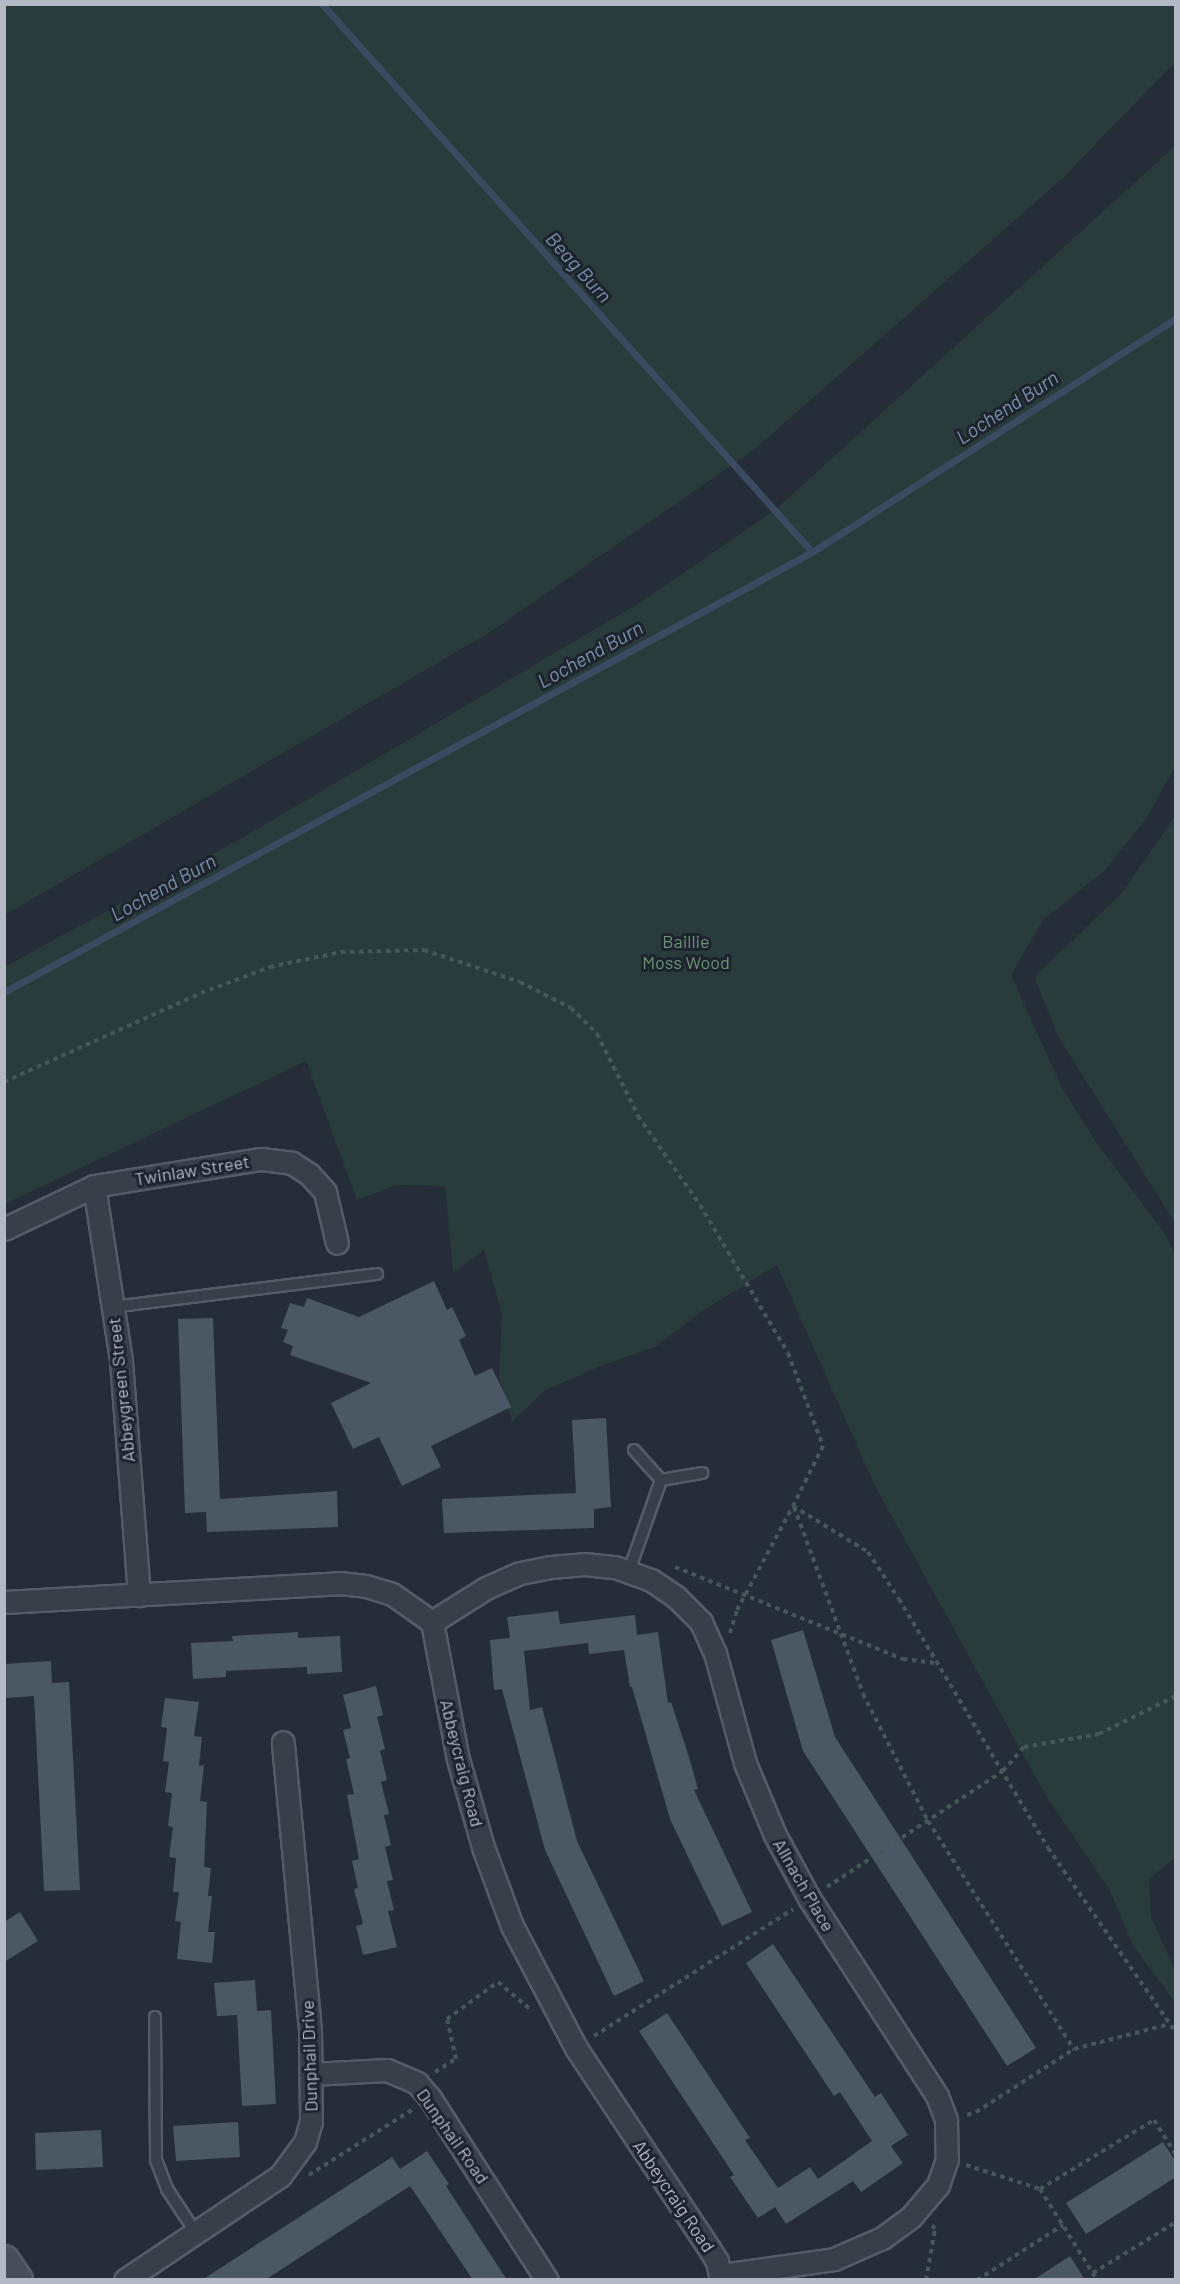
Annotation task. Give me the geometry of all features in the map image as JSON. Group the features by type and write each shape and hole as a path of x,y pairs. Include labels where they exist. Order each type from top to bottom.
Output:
{"street":[{"name":"Twinlaw Street","path":"4,1229 94,1186 261,1159 292,1163 309,1174 325,1192 337,1243"},
{"name":"Abbeygreen Street","path":"94,1186 121,1361 139,1595"},
{"name":"Allnach Place","path":"432,1622 486,1587 520,1574 584,1564 633,1562 651,1580 675,1596 701,1622 715,1653 745,1763 775,1836 809,1898 917,2061 937,2096 946,2120 947,2159 938,2185 920,2209 882,2238 834,2259 722,2277"},
{"path":"4,1602 339,1583 366,1586 392,1594 432,1622"},
{"name":"Abbeycraig Road","path":"432,1622 458,1759 483,1847 512,1926 576,2048 710,2250 722,2277"},
{"name":"Dunphail Drive","path":"125,2280 266,2187 286,2170 305,2142 311,2121 312,2074 283,1742"},
{"name":"Dunphail Road","path":"312,2074 387,2070 423,2091 548,2280"},
{"path":"4,2261 17,2280"}],"lane":[{"path":"112,1307 376,1274"},
{"path":"634,1450 661,1480"},
{"path":"661,1480 702,1473"},
{"path":"633,1562 661,1480"},
{"path":"155,2017 156,2160 166,2189 196,2233"}],"path":[{"path":"4,1082 201,993 270,967 341,952 424,950 520,982 571,1008 597,1034 638,1116 700,1205 788,1353 823,1446 746,1594 728,1638 715,1653"},
{"path":"793,1506 863,1694 928,1821 1074,2049"},
{"path":"793,1506 868,1552 1048,1848 1176,2033"},
{"path":"633,1562 746,1594 903,1659 938,1664"},
{"path":"576,2048 1003,1771 1024,1747 1099,1734 1176,1696"},
{"path":"286,2170 310,2175 423,2091 456,2059 447,2019 498,1982 532,2011"},
{"path":"946,2120 976,2112 1074,2049 1169,2024"},
{"path":"1040,2189 1154,2120 1176,2155"},
{"path":"947,2159 1040,2189 1097,2280"},
{"path":"920,2209 935,2229 926,2280"},
{"path":"1094,2273 1176,2222"},
{"path":"977,2280 1063,2225"}],"green space":[{"path":"5,4 1175,5 1175,62 1064,177 755,449 489,633 5,915"},
{"name":"Baillie Moss Wood","path":"1175,146 1175,767 1148,816 1104,871 1043,920 1011,975 1062,1088 1096,1142 1166,1235 1175,1256 1176,1857 1149,1879 1151,1917 1175,1970 1175,2002 1134,1947 1109,1889 1046,1796 874,1484 777,1265 704,1310 655,1347 603,1365 546,1390 512,1421 499,1377 502,1314 484,1250 453,1273 445,1186 396,1185 357,1200 306,1061 5,1204 4,967 249,834 644,600 775,510"},
{"path":"1175,816 1175,1223 1059,1038 1034,977 1122,893"}],"building":[{"path":"434,1281 447,1310 452,1307 466,1336 459,1340 475,1376 492,1368 511,1407 431,1446 441,1467 402,1486 379,1437 353,1449 331,1403 371,1383 290,1355 293,1346 283,1342 288,1330 281,1328 290,1303 304,1307 307,1298 359,1317"},
{"path":"213,1318 220,1499 337,1491 338,1527 207,1532 206,1512 185,1513 178,1319"},
{"path":"606,1418 611,1507 594,1509 594,1528 444,1533 442,1499 576,1493 572,1420"},
{"path":"558,1611 560,1624 635,1615 637,1635 658,1632 668,1703 671,1702 689,1757 698,1789 694,1790 752,1912 722,1926 703,1888 670,1819 632,1687 630,1687 624,1650 589,1654 588,1643 524,1651 530,1710 542,1707 577,1841 644,1981 614,1996 545,1850 502,1689 494,1690 490,1640 510,1638 507,1617"},
{"path":"803,1630 835,1737 1036,2048 1007,2066 803,1751 771,1640"},
{"path":"298,1632 298,1638 340,1636 342,1672 307,1674 307,1667 226,1671 226,1677 193,1679 191,1643 233,1641 232,1636"},
{"path":"51,1661 52,1683 69,1682 80,1890 44,1891 34,1696 4,1698 4,1664"},
{"path":"376,1686 383,1715 377,1717 385,1749 380,1751 387,1780 381,1782 389,1814 384,1815 391,1845 385,1847 393,1880 387,1881 394,1910 388,1911 397,1947 363,1955 356,1926 363,1924 354,1889 358,1888 352,1861 359,1859 347,1795 354,1794 346,1759 350,1758 343,1730 351,1728 343,1695"},
{"path":"165,1698 199,1702 194,1736 202,1737 199,1766 204,1765 200,1801 207,1802 204,1867 211,1868 208,1896 212,1896 208,1932 215,1932 212,1963 177,1959 181,1922 175,1921 179,1892 173,1892 176,1858 169,1857 173,1827 168,1826 172,1793 165,1792 169,1762 163,1761 167,1728 161,1727"},
{"path":"20,1912 38,1941 4,1962 4,1922"},
{"path":"773,1944 875,2097 881,2093 908,2135 891,2146 903,2163 861,2192 853,2181 786,2224 775,2207 758,2218 730,2177 734,2175 639,2031 667,2013 750,2138 745,2140 778,2188 810,2167 818,2179 872,2141 840,2092 834,2096 746,1963"},
{"path":"255,1980 257,2011 271,2010 276,2104 242,2106 237,2015 217,2016 214,1983"},
{"path":"238,2122 240,2157 176,2161 173,2126"},
{"path":"101,2130 103,2167 36,2170 35,2133"},
{"path":"1163,2142 1176,2162 1176,2177 1086,2234 1066,2203"},
{"path":"427,2151 449,2184 446,2186 507,2280 473,2280 410,2186 265,2280 202,2280 392,2157 400,2169"},
{"path":"1070,2256 1085,2280 1033,2280"}],"waterway":[{"name":"Beag Burn","path":"322,4 812,552"},
{"name":"Lochend Burn","path":"4,992 812,552 1176,318"}]}
